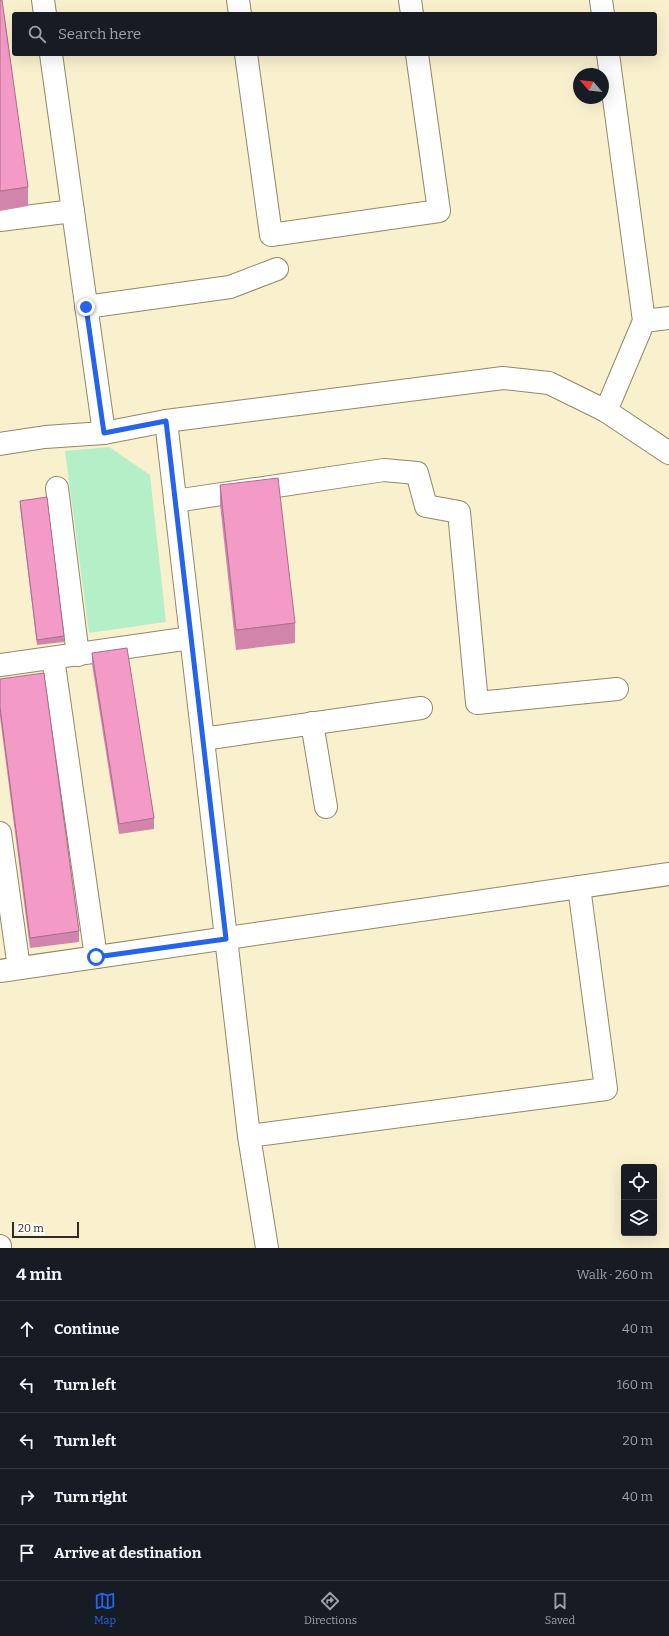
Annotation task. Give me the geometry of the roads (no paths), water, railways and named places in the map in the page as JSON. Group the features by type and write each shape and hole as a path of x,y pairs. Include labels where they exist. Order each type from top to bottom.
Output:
{"street":[{"path":"43,0 45,12"},
{"path":"238,0 240,12"},
{"path":"410,0 412,12"},
{"path":"601,0 603,12"},
{"path":"51,56 104,433"},
{"path":"246,56 271,236 439,211 417,56"},
{"path":"606,411 644,321 608,56"},
{"path":"0,220 73,211"},
{"path":"86,307 230,287 277,269"},
{"path":"644,321 669,318"},
{"path":"0,444 45,437 104,433 166,421 503,378 549,383 606,411 669,453"},
{"path":"166,421 249,1136 267,1248"},
{"path":"175,501 384,470 417,473 426,506 459,512 477,704 617,689"},
{"path":"57,488 78,654"},
{"path":"0,665 191,638"},
{"path":"53,658 96,957"},
{"path":"203,739 421,708"},
{"path":"312,723 326,807"},
{"path":"0,833 10,969 669,874"},
{"path":"249,1136 606,1089 580,887"}]}
